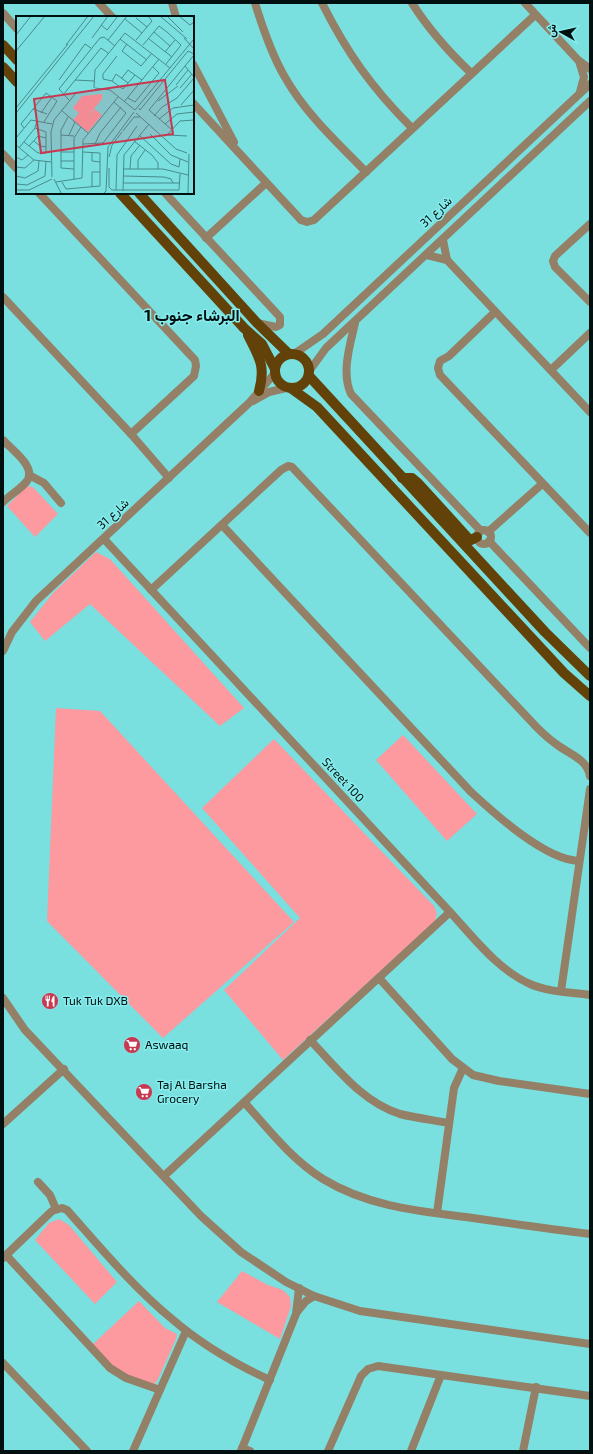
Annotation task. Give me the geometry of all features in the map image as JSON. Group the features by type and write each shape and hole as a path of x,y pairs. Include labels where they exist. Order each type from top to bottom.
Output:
{"main road":[{"path":"3,45 16,59"},
{"path":"3,67 16,81"},
{"path":"121,194 244,328 262,344 275,371 278,381 317,407 564,673 590,696"},
{"path":"140,194 257,323 292,354 305,359 309,373 402,478 545,632 590,676"},
{"path":"244,328 262,362 263,374 259,391"},
{"path":"275,371 280,359 292,354"},
{"path":"289,388 300,387 309,373"},
{"path":"402,478 412,478 418,483 468,538 471,540 482,533"}],"street":[{"path":"99,3 111,16"},
{"path":"172,3 176,16"},
{"path":"255,3 273,54 286,80 302,104 366,172"},
{"path":"322,3 339,38 363,74 390,106 412,128"},
{"path":"412,3 429,28 447,50 471,74"},
{"path":"525,3 578,60 590,69"},
{"path":"3,13 16,28"},
{"path":"194,104 301,220 307,222 314,220 319,216 535,14"},
{"path":"578,60 584,76 578,96"},
{"path":"194,66 240,153"},
{"name":"شارع 31","path":"292,354 323,334 590,84"},
{"path":"574,115 590,98"},
{"name":"شارع 31","path":"309,373 326,348 355,323 590,101"},
{"path":"3,154 16,168"},
{"path":"206,238 266,183"},
{"path":"40,194 195,360 196,366 194,376 132,434"},
{"path":"166,194 280,317 280,325 276,327 257,323"},
{"path":"590,224 555,256 553,261 555,267 563,273 590,302"},
{"path":"443,240 447,260 590,412"},
{"path":"427,255 447,260"},
{"path":"3,297 132,434 169,478"},
{"path":"495,312 449,356 440,361 438,368 440,375 590,533"},
{"path":"355,323 347,365 347,386 351,394 482,533 490,536 489,541 590,648"},
{"path":"551,370 590,333"},
{"name":"شارع 31","path":"3,651 16,627 36,601 249,403 275,371"},
{"name":"شارع 31","path":"249,403 269,392 289,388"},
{"path":"3,440 25,462 29,475 27,480 3,502"},
{"path":"151,590 284,468 292,467 296,469 528,718 557,745 580,759 586,765 590,776"},
{"path":"29,475 40,480 61,503"},
{"path":"482,533 542,484"},
{"path":"222,525 480,801 532,841 562,859 579,861"},
{"path":"482,533 482,543 489,541"},
{"name":"Street 100","path":"104,538 450,912 496,959 518,978 531,984 561,991 590,995"},
{"path":"561,991 590,789"},
{"path":"164,1176 245,1104 310,1040 450,912"},
{"path":"379,978 462,1068 486,1079 590,1094"},
{"path":"3,998 26,1030 201,1216 226,1239 263,1268 314,1296 360,1311 386,1316 590,1344"},
{"path":"310,1040 356,1089 370,1099 400,1114 449,1123"},
{"path":"438,1213 454,1088 462,1068"},
{"path":"3,1124 64,1069"},
{"path":"245,1104 290,1153 323,1179 341,1189 374,1202 438,1213 590,1234"},
{"path":"38,1182 50,1195 56,1209"},
{"path":"160,1390 126,1378 110,1368 4,1257 56,1209 67,1210 148,1298 186,1331 236,1363 270,1380"},
{"path":"250,1451 241,1449 296,1314 298,1288"},
{"path":"296,1314 306,1302 314,1296"},
{"path":"132,1451 186,1331"},
{"path":"3,1363 87,1451"},
{"path":"328,1451 361,1376 368,1369 378,1366 536,1387 590,1396"},
{"path":"411,1451 441,1375"},
{"path":"523,1451 536,1387"}],"shaded area":[{"path":"27,486 33,487 58,514 35,537 7,506"},
{"path":"96,552 110,559 244,708 220,726 90,604 45,641 30,622 53,593"},
{"path":"56,708 100,711 294,922 163,1038 47,921"},
{"path":"403,735 477,814 447,841 376,760"},
{"path":"274,739 434,906 437,913 435,921 283,1060 224,990 300,918 202,808"},
{"path":"59,1219 69,1225 117,1282 95,1304 35,1240 49,1223"},
{"path":"242,1271 268,1285 283,1290 290,1297 291,1306 280,1339 217,1302"},
{"path":"139,1301 165,1328 177,1334 154,1385 124,1374 112,1366 92,1345"}],"place":[{"name":"Tuk Tuk DXB","path":"50,1001"},
{"name":"Aswaaq","path":"132,1045"},
{"name":"Taj Al Barsha Grocery","path":"144,1092"}],"district":[{"name":"البرشاء جنوب 1","path":"192,315"}]}
